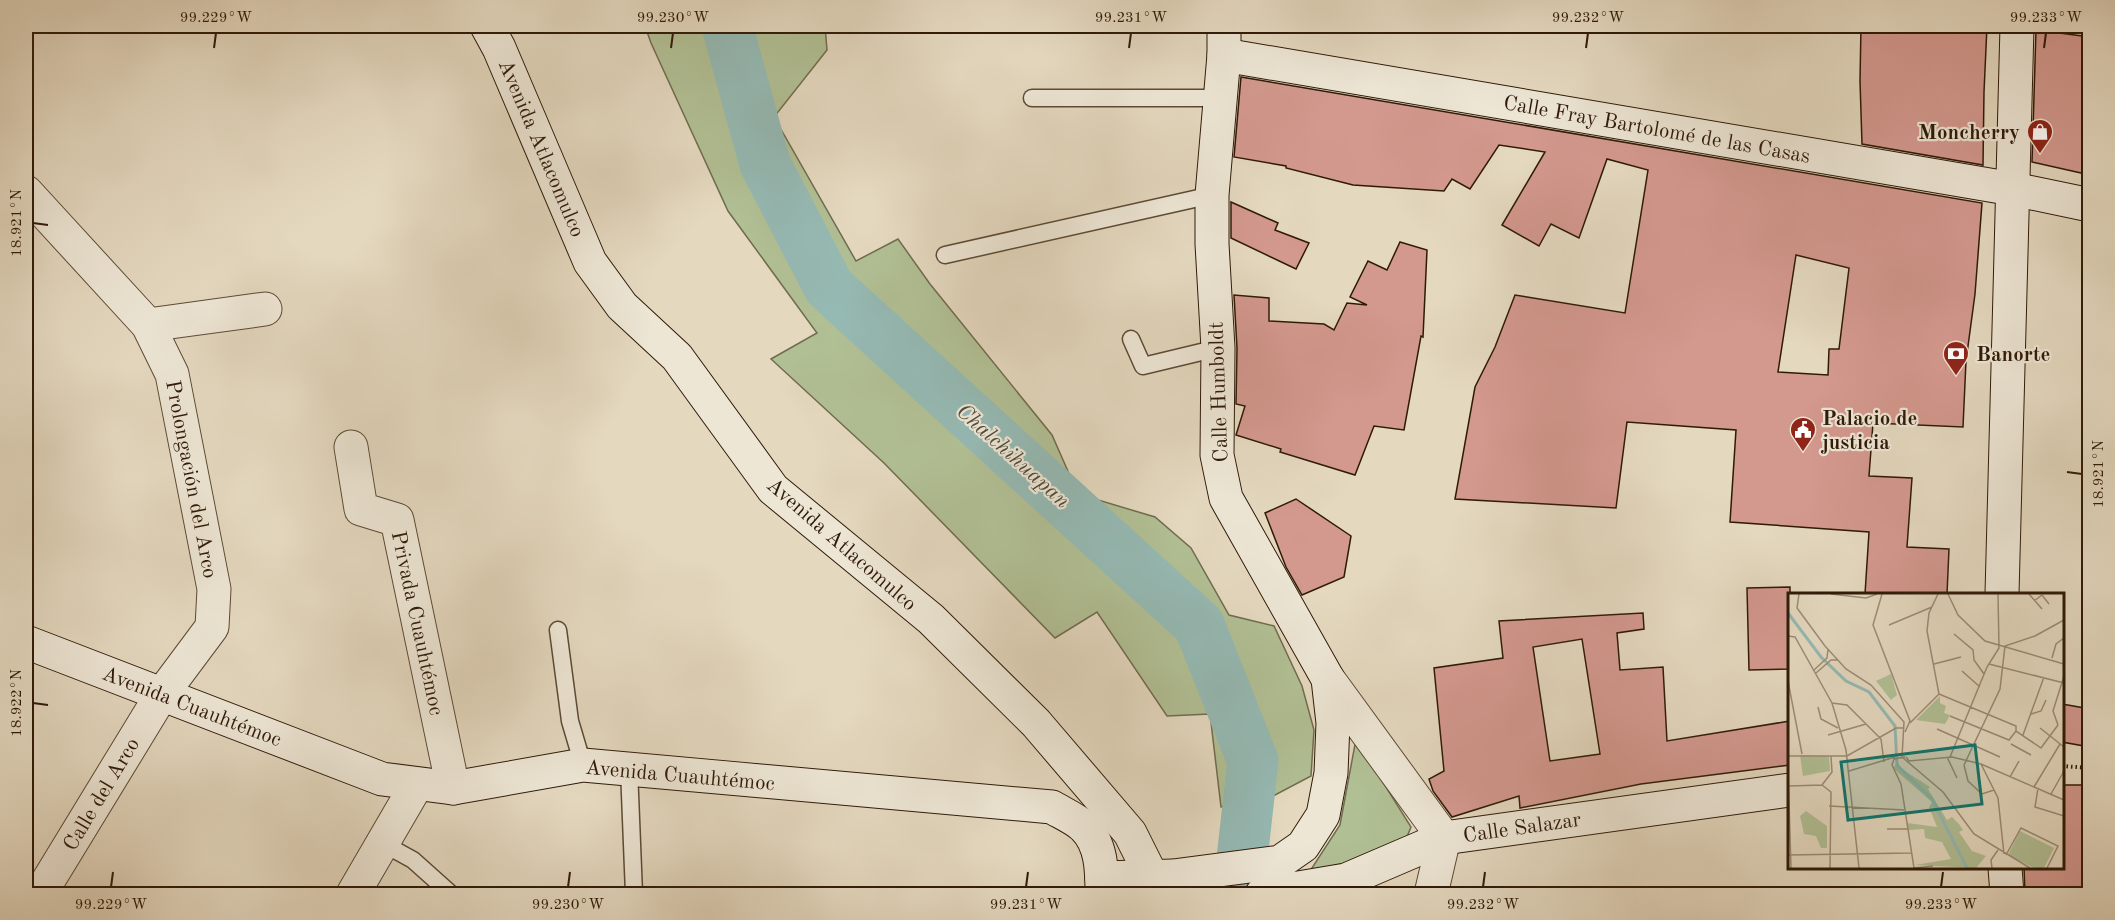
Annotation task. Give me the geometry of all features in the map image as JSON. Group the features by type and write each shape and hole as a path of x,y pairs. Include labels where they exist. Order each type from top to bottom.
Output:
{"street":[{"name":"Avenida Atlacomulco","path":"487,26 500,48 590,262 622,306 677,357 773,489 931,620 1036,723 1130,833 1159,883"},
{"path":"2002,593 2018,26"},
{"name":"Calle Fray Bartolomé de las Casas","path":"1224,40 2090,205"},
{"name":"Calle Humboldt","path":"1224,40 1212,195 1212,244 1218,348 1217,455 1226,498 1328,679 1444,838"},
{"name":"Prolongación del Arco","path":"26,192 148,325 172,374 214,589 212,627 162,694"},
{"path":"148,325 265,309"},
{"name":"Privada Cuauhtémoc","path":"351,447 361,509 397,520 453,788"},
{"name":"Avenida Cuauhtémoc","path":"26,642 382,779 453,788 583,765 1052,807 1084,827 1097,849 1102,886"},
{"path":"1274,883 1303,846 1323,815 1331,773 1332,723 1328,679"},
{"name":"Calle del Arco","path":"40,894 162,694"},
{"path":"352,894 384,844 417,784"},
{"name":"Calle Salazar","path":"1102,886 1346,880 1444,838 1788,790"},
{"path":"1431,894 1444,838"},
{"path":"2005,869 2007,894"}],"lane":[{"path":"1032,98 1220,98"},
{"path":"945,255 1212,195"},
{"path":"1131,339 1143,366 1218,348"},
{"path":"558,630 570,721 583,765"},
{"path":"629,769 634,894"},
{"path":"384,844 412,860 452,894"}],"path":[{"path":"2064,766 2090,768"}],"green space":[{"path":"645,26 825,26 827,50 774,117 856,261 898,239 930,284 1052,435 1078,494 1155,517 1191,548 1229,615 1274,626 1302,686 1314,730 1311,776 1260,803 1221,807 1210,714 1167,716 1097,612 1055,638 884,463 771,359 817,333 728,211"},
{"path":"1356,739 1411,827 1406,839 1381,855 1310,871 1340,825"}],"building":[{"path":"1861,26 1987,26 1983,165 1862,144"},
{"path":"2036,30 2090,37 2090,175 2032,162"},
{"path":"1241,77 1982,203 1975,294 1966,361 1963,427 1873,423 1869,476 1912,478 1907,547 1949,549 1947,593 1865,593 1869,532 1730,522 1736,430 1627,422 1616,508 1455,499 1475,387 1495,347 1515,295 1625,313 1648,170 1607,159 1579,238 1551,224 1539,246 1502,225 1545,152 1499,145 1470,189 1452,179 1444,191 1353,185 1286,168 1286,166 1234,157","holes":["1796,255 1849,268 1839,349 1829,349 1828,375 1778,372"]},
{"path":"1231,202 1278,223 1275,230 1309,243 1296,269 1231,238"},
{"path":"1400,242 1427,250 1423,337 1421,336 1404,430 1374,426 1355,475 1280,452 1281,449 1236,435 1245,406 1236,404 1237,348 1234,295 1269,298 1269,321 1324,324 1334,330 1347,303 1367,305 1350,297 1368,261 1387,270"},
{"path":"1296,499 1351,536 1344,577 1302,595 1286,567 1265,513"},
{"path":"1790,587 1790,593 1788,593 1788,669 1749,670 1747,588"},
{"path":"1643,613 1644,629 1617,633 1620,670 1663,667 1667,741 1788,721 1788,765 1641,784 1520,808 1519,796 1452,817 1433,791 1429,779 1444,771 1434,668 1503,658 1499,621","holes":["1582,639 1600,754 1550,761 1533,647"]},
{"path":"2064,704 2090,709 2090,747 2064,742"},
{"path":"2064,785 2090,785 2090,894 2025,894 2024,869 2064,869"}],"waterway":[{"name":"Chalchihuapan","path":"727,26 765,164 829,287 1199,625 1253,761 1238,894"}],"place":[{"name":"Moncherry","path":"2040,155"},
{"name":"Banorte","path":"1956,377"},
{"name":"Palacio de justicia","path":"1803,453"}]}
